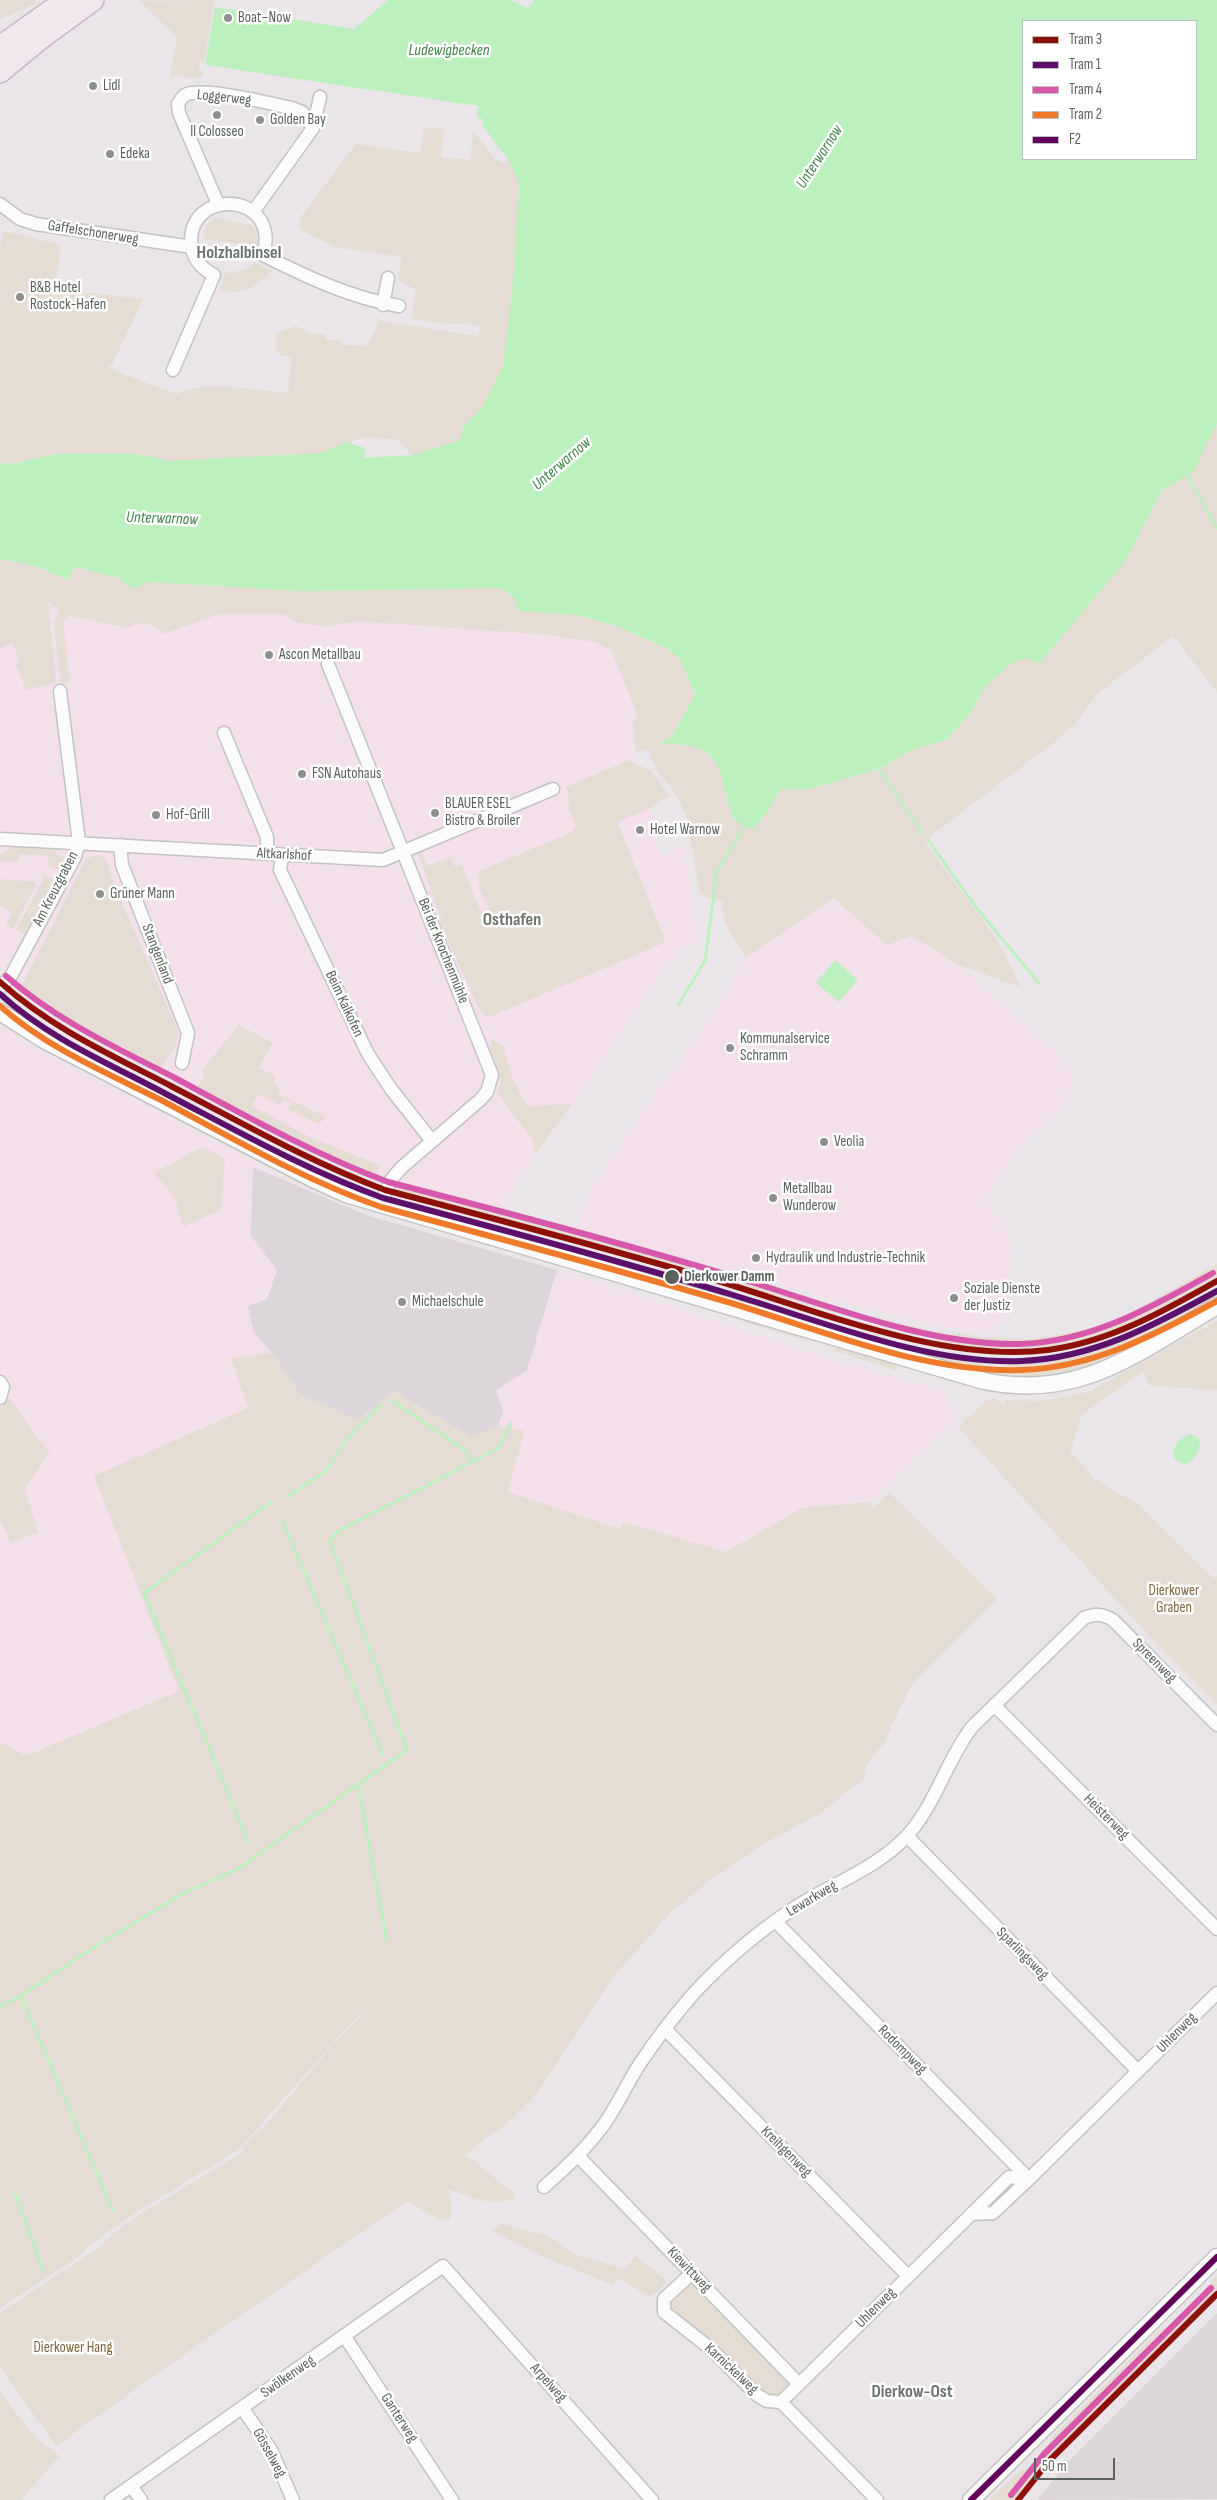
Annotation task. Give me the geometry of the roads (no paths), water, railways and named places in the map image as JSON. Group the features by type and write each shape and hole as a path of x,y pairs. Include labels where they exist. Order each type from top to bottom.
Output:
{"main road":[{"path":"0,72 41,38 93,0"},
{"path":"41,38 58,3"},
{"path":"0,47 58,3"}],"street":[{"name":"Loggerweg","path":"218,204 179,113 178,104 186,95 196,93 222,95 292,108 302,112 313,128"},
{"path":"253,212 313,128 320,97"},
{"path":"173,370 214,275 200,265 192,247 194,226 200,216 218,204 235,203 253,212 262,222 266,246 263,255 321,283 383,304 399,306"},
{"name":"Gaffelschonerweg","path":"0,204 20,219 36,224 192,247"},
{"path":"383,304 388,278"},
{"name":"Bei der Knochenmühle","path":"328,664 492,1075 487,1092 480,1100 392,1178 380,1204"},
{"name":"Am Kreuzgraben","path":"0,988 18,962 75,857 79,842 60,691"},
{"path":"224,733 267,837 267,854"},
{"name":"Altkarlshof","path":"0,838 282,856 382,860 553,788"},
{"name":"Stangenland","path":"120,845 122,865 188,1033 182,1063"},
{"name":"Beim Kalkofen","path":"282,856 280,870 368,1054 391,1089 432,1141"},
{"path":"0,1012 44,1040 346,1194 957,1374 1009,1385 1056,1384 1076,1381 1099,1373 1217,1306"},
{"path":"0,1382 2,1387 0,1398"},
{"name":"Spreenweg","path":"1084,1618 1094,1614 1102,1614 1113,1620 1217,1725"},
{"name":"Lewarkweg","path":"544,2187 578,2156 603,2126 641,2062 665,2028 714,1972 803,1902 870,1866 907,1836 920,1819 960,1743 972,1727 1084,1618"},
{"name":"Heisterweg","path":"994,1705 1217,1929"},
{"name":"Sparlingsweg","path":"907,1836 1138,2071"},
{"name":"Rodompweg","path":"776,1922 1029,2178"},
{"name":"Uhlenweg","path":"781,2402 1009,2177 1029,2178 1217,1992"},
{"name":"Kreihgenweg","path":"665,2028 908,2276"},
{"name":"Kiewittweg","path":"578,2156 799,2384"},
{"path":"971,2500 1217,2257"},
{"name":"Swölkenweg","path":"111,2500 243,2409 443,2266"},
{"name":"Arpelweg","path":"443,2266 652,2500"},
{"name":"Karnickelweg","path":"692,2274 664,2299 664,2312 711,2349 757,2395 767,2401 781,2402 877,2500"},
{"name":"Ganterweg","path":"345,2337 452,2500"},
{"name":"Gösselweg","path":"243,2409 271,2450 292,2500"},
{"path":"132,2487 142,2500"}],"water":[{"path":"388,0 509,0 528,8 534,0 1217,0 1217,423 1194,471 1162,491 1124,563 1040,663 1025,658 1009,665 986,686 971,712 947,740 909,751 879,769 810,789 781,789 768,811 753,830 734,820 716,762 708,754 698,748 659,744 672,736 695,695 680,659 667,649 620,627 577,615 518,611 516,600 501,588 301,591 146,582 136,589 126,585 120,578 75,567 68,580 39,567 0,559 0,463 12,464 55,454 137,454 170,461 320,453 347,442 365,448 364,458 413,455 460,440 463,427 482,408 503,366 514,272 519,183 509,160 482,125 483,119 477,118 478,106 205,65 215,7 354,29"},
{"path":"835,960 858,980 839,1002 816,983"},
{"path":"1190,1434 1198,1437 1200,1446 1197,1454 1184,1465 1175,1459 1174,1451 1179,1441"}],"waterway":[{"path":"1187,475 1217,528"},
{"path":"879,769 922,833"},
{"path":"678,1005 705,961 715,874 745,826"},
{"path":"928,840 978,910 1039,983"},
{"path":"393,1401 466,1451 472,1462"},
{"path":"287,1497 326,1471 347,1439 381,1405"},
{"path":"0,2007 21,1996 93,1948 182,1894 239,1868 407,1750 330,1541 338,1531 499,1448 511,1423"},
{"path":"248,1841 144,1593 271,1502"},
{"path":"282,1520 383,1755"},
{"path":"358,1784 387,1941"},
{"path":"21,1996 113,2211"},
{"path":"15,2193 43,2270"}],"tram line":[{"name":"4","path":"6,976 46,1007 110,1045 307,1147 388,1182 651,1252 877,1322 913,1331 985,1343 1020,1344 1072,1337 1096,1330 1144,1310 1213,1273"},
{"name":"3","path":"0,982 40,1013 82,1040 276,1141 357,1179 385,1190 552,1234 718,1281 882,1332 924,1342 967,1349 1008,1352 1048,1350 1071,1346 1115,1333 1157,1314 1217,1281"},
{"name":"1","path":"0,994 59,1038 81,1050 274,1150 328,1176 383,1198 646,1269 913,1349 986,1360 1022,1361 1049,1359 1074,1354 1123,1338 1217,1291"},
{"name":"2","path":"0,1006 37,1035 78,1059 163,1101 297,1172 352,1196 381,1207 687,1290 911,1358 984,1369 1021,1370 1048,1368 1073,1363 1123,1348 1217,1301"},
{"name":"4","path":"1011,2495 1044,2454 1211,2288"},
{"name":"3","path":"1018,2500 1050,2460 1217,2294"}],"place":[{"name":"Boat~Now","path":"228,18"},
{"name":"Lidl","path":"93,86"},
{"name":"Il Colosseo","path":"217,115"},
{"name":"Golden Bay","path":"260,120"},
{"name":"Edeka","path":"110,154"},
{"name":"B&B Hotel Rostock-Hafen","path":"20,297"},
{"name":"Ascon Metallbau","path":"269,655"},
{"name":"FSN Autohaus","path":"302,774"},
{"name":"BLAUER ESEL Bistro & Broiler","path":"435,813"},
{"name":"Hof-Grill","path":"156,815"},
{"name":"Hotel Warnow","path":"640,830"},
{"name":"Grüner Mann","path":"100,894"},
{"name":"Kommunalservice Schramm","path":"730,1048"},
{"name":"Veolia","path":"824,1142"},
{"name":"Metallbau Wunderow","path":"773,1198"},
{"name":"Hydraulik und Industrie-Technik","path":"756,1258"},
{"name":"Dierkower Damm","path":"672,1277"},
{"name":"Soziale Dienste der Justiz","path":"954,1298"},
{"name":"Michaelschule","path":"402,1302"}],"district":[{"name":"Holzhalbinsel","path":"239,253"},
{"name":"Osthafen","path":"512,920"},
{"name":"Dierkow-Ost","path":"912,2392"}],"water label":[{"name":"Ludewigbecken","path":"449,51"},
{"name":"Unterwarnow","path":"820,157"},
{"name":"Unterwarnow","path":"562,464"},
{"name":"Unterwarnow","path":"162,519"}],"park label":[{"name":"Dierkower Graben","path":"1174,1600"},
{"name":"Dierkower Hang","path":"73,2348"}]}
